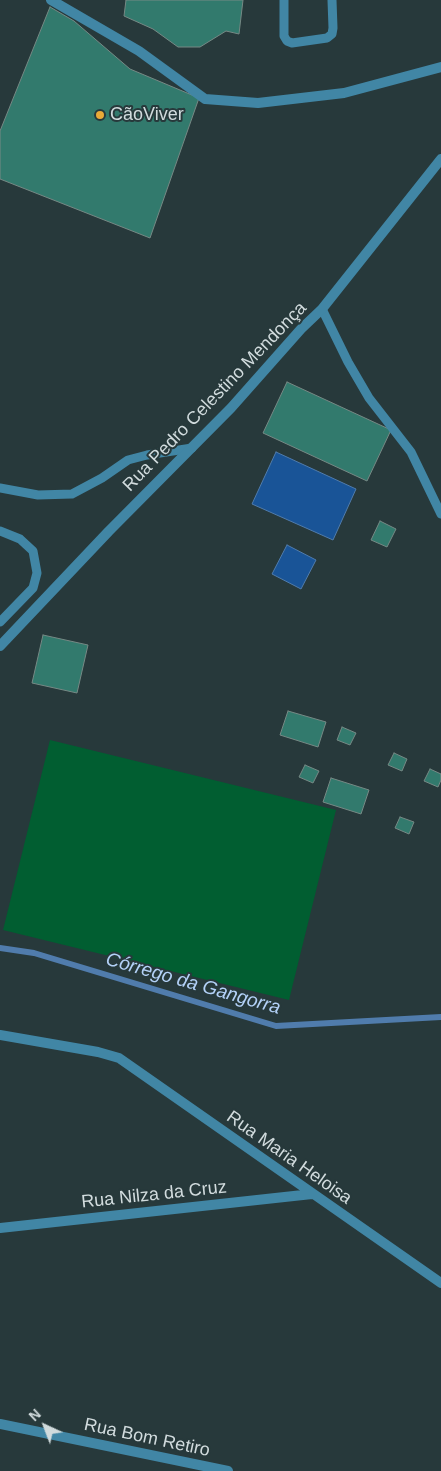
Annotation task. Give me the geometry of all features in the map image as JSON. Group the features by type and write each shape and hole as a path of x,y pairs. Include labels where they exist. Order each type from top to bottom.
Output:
{"street":[{"path":"51,0 139,52 205,99 258,103 344,93 441,68"},
{"name":"Rua Pedro Celestino Mendonça","path":"0,646 109,531 231,408 300,329 322,308 441,159"},
{"name":"Rua Maria Heloisa","path":"0,1035 98,1052 119,1058 441,1283"},
{"name":"Rua Nilza da Cruz","path":"0,1228 312,1194"},
{"name":"Rua Bom Retiro","path":"0,1424 228,1471"}],"lane":[{"path":"284,0 284,36 287,41 292,43 327,38 332,34 334,28 332,0"},
{"path":"322,308 348,362 369,398 411,452 441,514"},
{"path":"0,488 38,495 72,494 102,478 128,460 192,448"},
{"path":"0,531 20,539 33,551 37,573 33,588 0,622"}],"green space":[{"path":"50,740 336,810 289,1000 3,930"}],"water":[{"path":"276,452 356,489 333,540 252,504"},
{"path":"287,545 316,560 301,589 272,574"}],"building":[{"path":"126,0 243,0 239,34 226,31 200,47 178,47 153,29 124,16"},
{"name":"CãoViver","path":"50,7 74,21 130,69 199,98 150,238 0,179 0,131"},
{"path":"287,382 391,430 367,481 263,433"},
{"path":"380,521 396,529 387,547 371,540"},
{"path":"43,635 88,645 77,693 32,683"},
{"path":"288,711 326,722 318,747 280,735"},
{"path":"342,727 356,733 350,745 337,740"},
{"path":"394,753 407,759 402,771 388,765"},
{"path":"305,765 319,771 313,783 299,777"},
{"path":"430,769 441,774 438,787 424,781"},
{"path":"331,778 369,790 361,814 323,802"},
{"path":"400,817 414,822 409,834 395,828"}],"waterway":[{"name":"Córrego da Gangorra","path":"0,948 34,953 276,1026 441,1017"}],"place":[{"name":"CãoViver","path":"100,115"}]}
